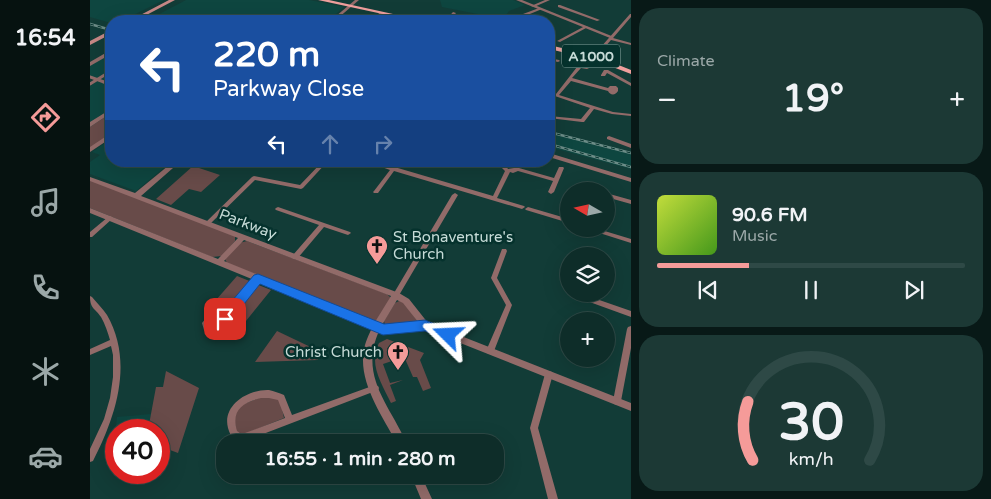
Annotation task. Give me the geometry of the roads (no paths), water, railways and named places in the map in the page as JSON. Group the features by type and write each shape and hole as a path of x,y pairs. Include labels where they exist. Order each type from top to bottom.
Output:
{"main road":[{"path":"141,15 169,0"},
{"path":"142,15 173,0"},
{"path":"321,0 392,15"},
{"path":"90,42 105,34"},
{"name":"A1000","path":"555,48 594,57 631,72"}],"street":[{"path":"340,15 357,0"},
{"path":"518,0 631,44"},
{"path":"533,6 545,0"},
{"path":"559,6 598,20"},
{"path":"524,15 540,9"},
{"path":"565,18 582,10"},
{"path":"594,57 631,15"},
{"path":"624,22 631,24"},
{"path":"559,41 586,27"},
{"path":"90,63 105,54"},
{"path":"573,64 587,68"},
{"path":"580,66 557,95 593,108 616,114 631,115"},
{"path":"603,75 606,71 631,85"},
{"path":"90,84 105,74"},
{"path":"90,77 104,82"},
{"path":"570,79 609,90"},
{"path":"555,118 582,120 593,108"},
{"path":"90,124 105,115"},
{"path":"609,138 631,146"},
{"path":"90,150 105,139"},
{"path":"555,157 631,180"},
{"path":"136,196 171,167"},
{"path":"208,223 254,178 267,179 292,188 301,187 320,167"},
{"path":"386,167 560,219"},
{"path":"504,167 508,171"},
{"path":"551,192 561,168"},
{"path":"376,192 393,169"},
{"path":"508,171 517,169 556,180"},
{"path":"494,199 508,171"},
{"name":"Parkway","path":"90,179 396,295 406,301 425,326"},
{"path":"397,434 375,388 368,366 370,343 454,195"},
{"path":"615,197 631,202"},
{"path":"278,209 348,233"},
{"path":"90,210 378,327 390,330 425,326 631,407"},
{"path":"90,235 110,218"},
{"path":"295,256 323,224"},
{"path":"615,236 631,241"},
{"path":"218,262 243,237"},
{"path":"490,351 509,305 494,278 504,252"},
{"path":"225,319 258,279"},
{"path":"90,299 108,322 114,342 117,363 114,396 104,428 90,458"},
{"path":"597,302 631,314"},
{"path":"617,401 631,329"},
{"path":"90,352 114,342"},
{"path":"549,374 534,428 554,499"},
{"path":"290,420 281,398 268,393 241,403 233,410 230,421 234,434 239,437 290,420 375,388"},
{"path":"420,484 427,499"}],"railway":[{"path":"90,24 105,28"},
{"path":"555,134 631,153"},
{"path":"555,146 631,167"}],"place":[{"name":"St Bonaventure's Church","path":"377,265"},
{"name":"Christ Church","path":"398,371"}]}
